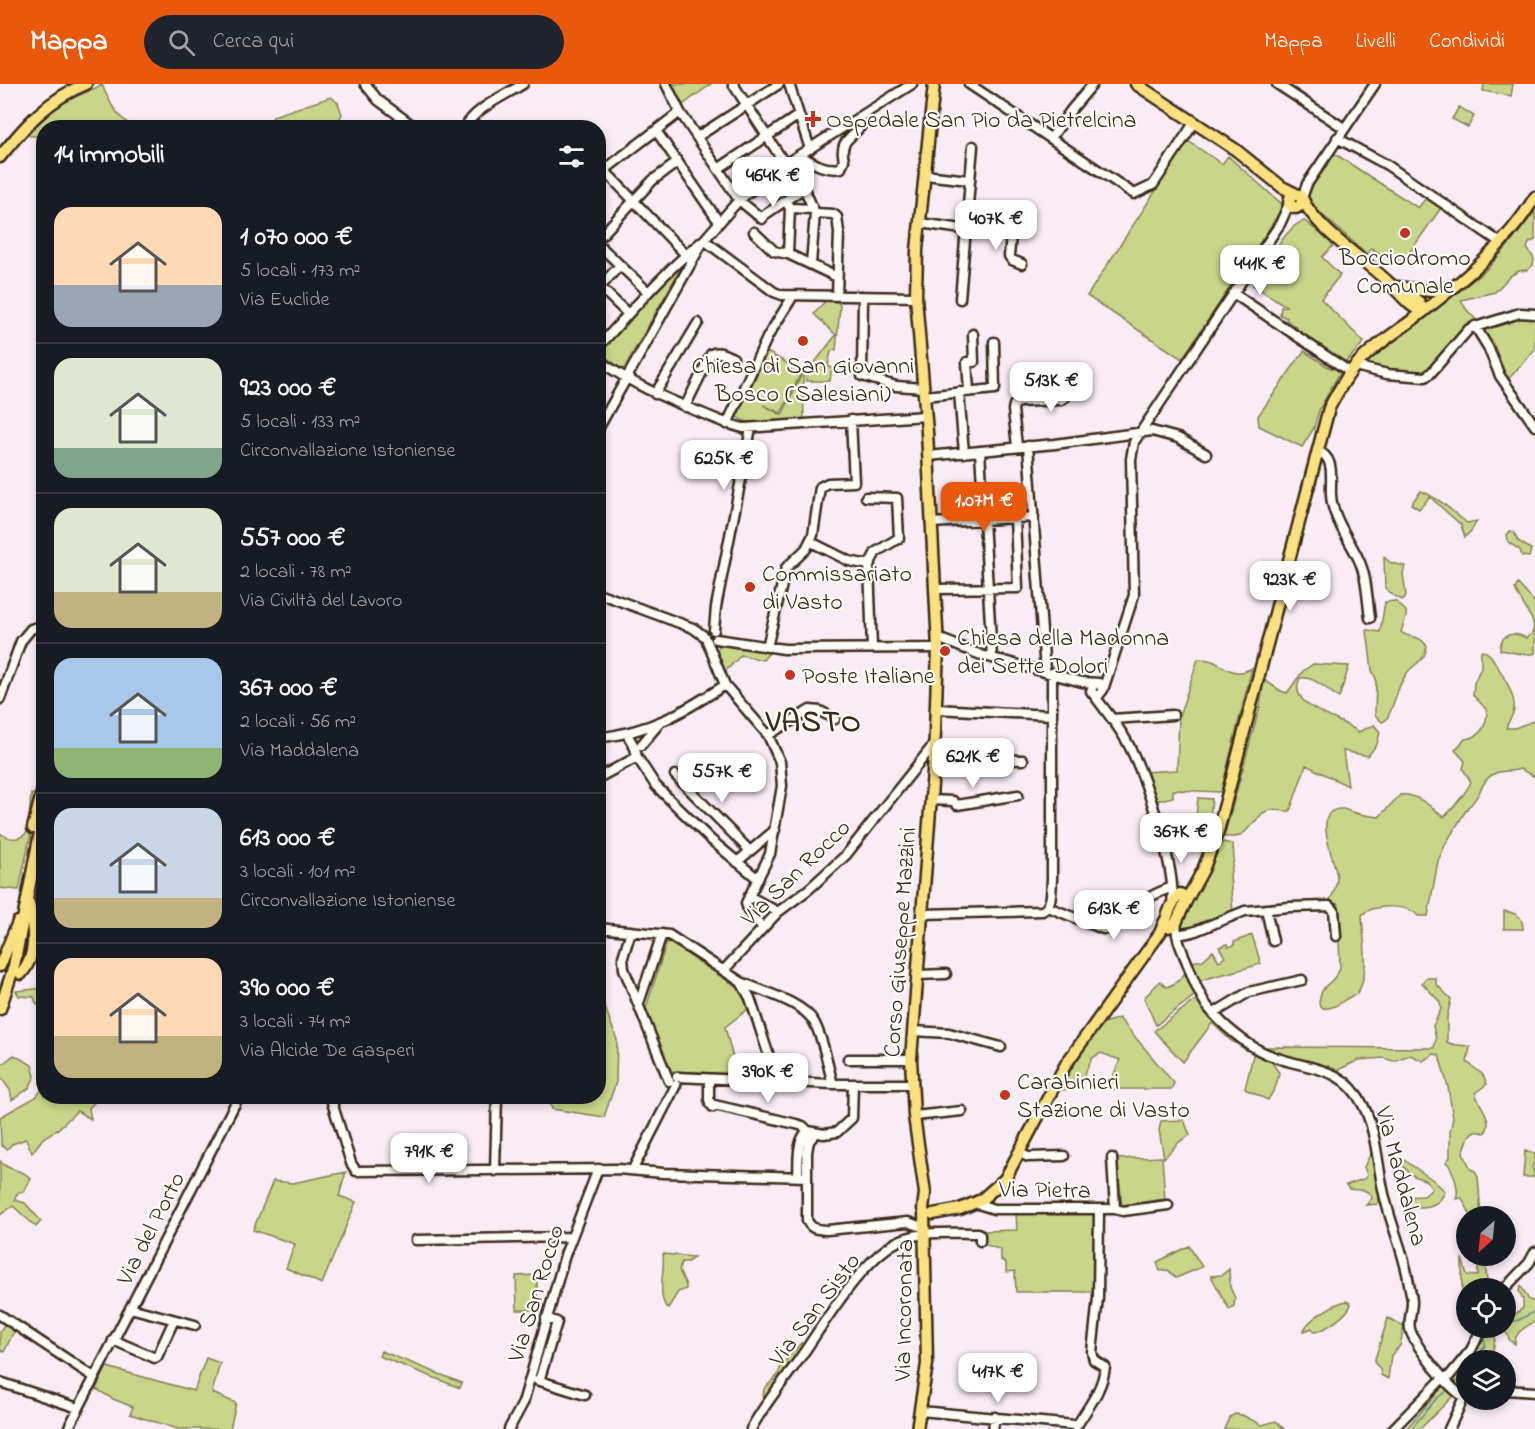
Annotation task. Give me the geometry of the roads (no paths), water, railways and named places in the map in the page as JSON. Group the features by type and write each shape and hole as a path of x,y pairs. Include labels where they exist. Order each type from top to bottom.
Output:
{"main road":[{"path":"0,157 19,133 44,108 64,94 86,84"},
{"name":"Corso Giuseppe Mazzini","path":"929,1210 914,1116 911,1059 935,743 938,643 926,416 916,297 920,223 934,84"},
{"path":"1136,84 1236,150 1393,285 1405,300 1423,312"},
{"path":"1171,928 1171,909 1181,893 1203,870 1218,831 1329,408 1353,369 1482,262 1501,243 1535,197"},
{"path":"1393,285 1430,291 1447,289 1456,284"},
{"path":"1393,285 1414,297 1423,312"},
{"path":"1394,334 1406,319 1408,312 1405,300"},
{"path":"21,974 31,962 33,953 32,918 28,896 28,857 36,811"},
{"path":"0,1009 14,966 36,854"},
{"path":"929,1210 960,1209 974,1204 988,1196 1005,1179 1066,1064 1171,928 1181,893"},
{"path":"1,961 28,896"},
{"name":"Via Incoronata","path":"917,1429 927,1364 925,1231 929,1210"}],"street":[{"path":"365,84 378,100 405,120"},
{"path":"469,120 476,113 523,84"},
{"path":"666,84 680,112 718,169 741,198 762,218 762,238"},
{"path":"734,84 804,188 814,211 811,264"},
{"path":"697,137 779,84"},
{"path":"789,84 810,149"},
{"path":"606,338 648,292 689,258 741,198 787,163 858,118 898,88 912,84"},
{"path":"969,84 981,87 1134,194 1153,185 1194,123"},
{"path":"1052,138 1093,84"},
{"path":"1277,84 1344,128"},
{"path":"1097,689 1106,678 1134,595 1131,459 1132,448 1139,432 1375,84"},
{"path":"606,168 657,132 680,112"},
{"path":"718,169 799,115"},
{"path":"800,155 821,167 831,170 841,168 844,160 843,145 861,126 858,118"},
{"path":"657,132 719,222"},
{"path":"1337,138 1387,165 1501,243"},
{"path":"960,299 973,146"},
{"path":"606,230 653,180 678,162"},
{"path":"925,175 969,180"},
{"path":"606,176 634,200 689,258"},
{"path":"762,218 804,188"},
{"path":"780,204 788,205 790,208 833,214 837,217 839,232 837,296"},
{"path":"788,254 790,208"},
{"path":"920,223 1011,236 1008,256 1022,264"},
{"path":"754,232 774,251 788,254 837,277"},
{"path":"704,240 782,295 916,297"},
{"path":"606,252 648,292"},
{"path":"606,415 689,258"},
{"path":"606,280 620,265"},
{"path":"606,293 628,314"},
{"path":"1233,293 1353,369 1425,377 1467,332 1476,326 1520,313 1535,314"},
{"path":"727,423 762,349 793,296"},
{"path":"863,297 862,376 924,392 995,389 994,342"},
{"path":"655,394 698,323"},
{"path":"1476,326 1500,376 1535,426"},
{"path":"969,391 967,362 974,362 973,334"},
{"path":"685,407 711,354 721,353 733,358"},
{"path":"606,365 626,379 685,407 727,423 751,428 926,416"},
{"path":"1017,446 1014,405 1019,402 1061,400 1065,397 1063,381"},
{"path":"958,392 964,453"},
{"path":"767,647 786,568 811,542 820,487 828,483 854,482 851,420"},
{"path":"751,428 711,635 712,651 724,685 768,735 778,755 782,776 781,796 770,854 749,896 746,907 763,928"},
{"path":"928,456 1156,431 1206,454"},
{"path":"922,914 1042,912 1048,907 1052,879 1052,715 1028,446"},
{"path":"980,451 992,658"},
{"path":"1317,451 1325,454 1328,459 1333,507 1359,560 1370,618"},
{"path":"866,497 897,498 898,522 897,540 882,546 869,565 872,648"},
{"path":"931,523 1034,517"},
{"path":"936,589 1018,588 1015,518"},
{"path":"811,542 849,561 869,565"},
{"path":"606,596 711,635 767,647 872,648 938,643 1049,672 1097,689"},
{"path":"0,699 21,641 31,629 36,627"},
{"path":"606,737 627,734 660,723 724,685"},
{"path":"1048,907 1103,929 1109,929 1151,896 1181,893 1131,750 1101,704 1097,689"},
{"path":"936,709 1052,715"},
{"path":"768,735 810,710 820,711 835,718"},
{"path":"1112,719 1173,715"},
{"path":"606,772 638,750 660,723"},
{"path":"638,750 640,730"},
{"path":"627,734 638,750 656,786 710,839 758,879"},
{"name":"Via San Rocco","path":"724,970 778,912 834,868 935,743"},
{"path":"934,758 1023,760"},
{"path":"675,775 750,851"},
{"path":"930,800 953,801 957,805 1018,795"},
{"path":"737,862 775,830"},
{"path":"749,896 778,912"},
{"path":"1171,928 1193,932 1245,911 1290,907 1332,907 1336,936"},
{"path":"1266,909 1273,940"},
{"name":"Via Maddalena","path":"1171,928 1199,992 1214,1013 1249,1045 1264,1053 1335,1073 1350,1085 1362,1102 1372,1128 1386,1202 1407,1268 1412,1301 1410,1331 1420,1348 1456,1390"},
{"path":"606,929 669,935 741,982 793,1005 813,1019 833,1084"},
{"path":"632,931 623,957 624,969 674,1080 671,1095 633,1169"},
{"path":"639,1004 662,934"},
{"path":"917,975 946,974"},
{"path":"1214,1013 1249,992 1302,980"},
{"path":"741,982 750,998 770,1059 772,1081"},
{"path":"913,1031 949,1033 1001,1047"},
{"path":"848,1059 911,1059"},
{"path":"674,1080 912,1084"},
{"path":"709,1080 711,1104 782,1123 803,1126 810,1132 834,1134 852,1118 853,1084"},
{"name":"Via del Porto","path":"68,1429 235,1104"},
{"path":"333,1104 351,1163 356,1171 633,1169 663,1173 802,1177 808,1181 807,1220 812,1228 827,1230 908,1222 921,1225 925,1231 978,1233 980,1241"},
{"path":"495,1171 497,1104"},
{"path":"914,1116 962,1112"},
{"path":"802,1177 800,1144 810,1132"},
{"path":"1020,1153 1028,1157 1064,1156"},
{"name":"Via Pietra","path":"1112,1158 1115,1209"},
{"name":"Via San Rocco","path":"509,1429 523,1402 570,1237 598,1169"},
{"name":"Via Pietra","path":"974,1204 994,1209 1123,1210 1168,1205"},
{"path":"920,1411 1075,1426 1097,1393 1105,1374 1105,1366 1094,1360 1092,1352 1098,1298 1099,1209"},
{"path":"908,1222 929,1210"},
{"name":"Via San Sisto","path":"751,1429 765,1404 860,1275 889,1246 925,1231"},
{"path":"417,1240 570,1237"},
{"path":"1515,1278 1529,1263 1535,1252"},
{"path":"130,1308 195,1325"},
{"path":"0,1315 94,1377"},
{"path":"539,1381 557,1322 546,1318"},
{"path":"113,1341 154,1358 157,1357 174,1320"},
{"path":"1393,1429 1446,1379 1471,1350 1477,1338"},
{"path":"529,1378 585,1395"},
{"path":"0,1382 78,1408"},
{"path":"1516,1391 1535,1392"},
{"path":"1449,1429 1459,1410"},
{"path":"993,1429 995,1417"}],"waterway":[{"path":"1516,1321 1535,1311"},
{"path":"1482,1350 1485,1346 1484,1338"},
{"path":"1411,1429 1436,1399 1448,1390"}],"place":[{"name":"Ospedale San Pio da Pietrelcina","path":"813,119"},
{"name":"Bocciodromo Comunale","path":"1405,233"},
{"name":"Chiesa di San Giovanni Bosco (Salesiani)","path":"803,341"},
{"name":"Commissariato di Vasto","path":"750,587"},
{"name":"Chiesa della Madonna dei Sette Dolori","path":"945,651"},
{"name":"Poste Italiane","path":"790,675"},
{"name":"Carabinieri Stazione di Vasto","path":"1005,1095"}],"district":[{"name":"VASTO","path":"814,721"}]}
